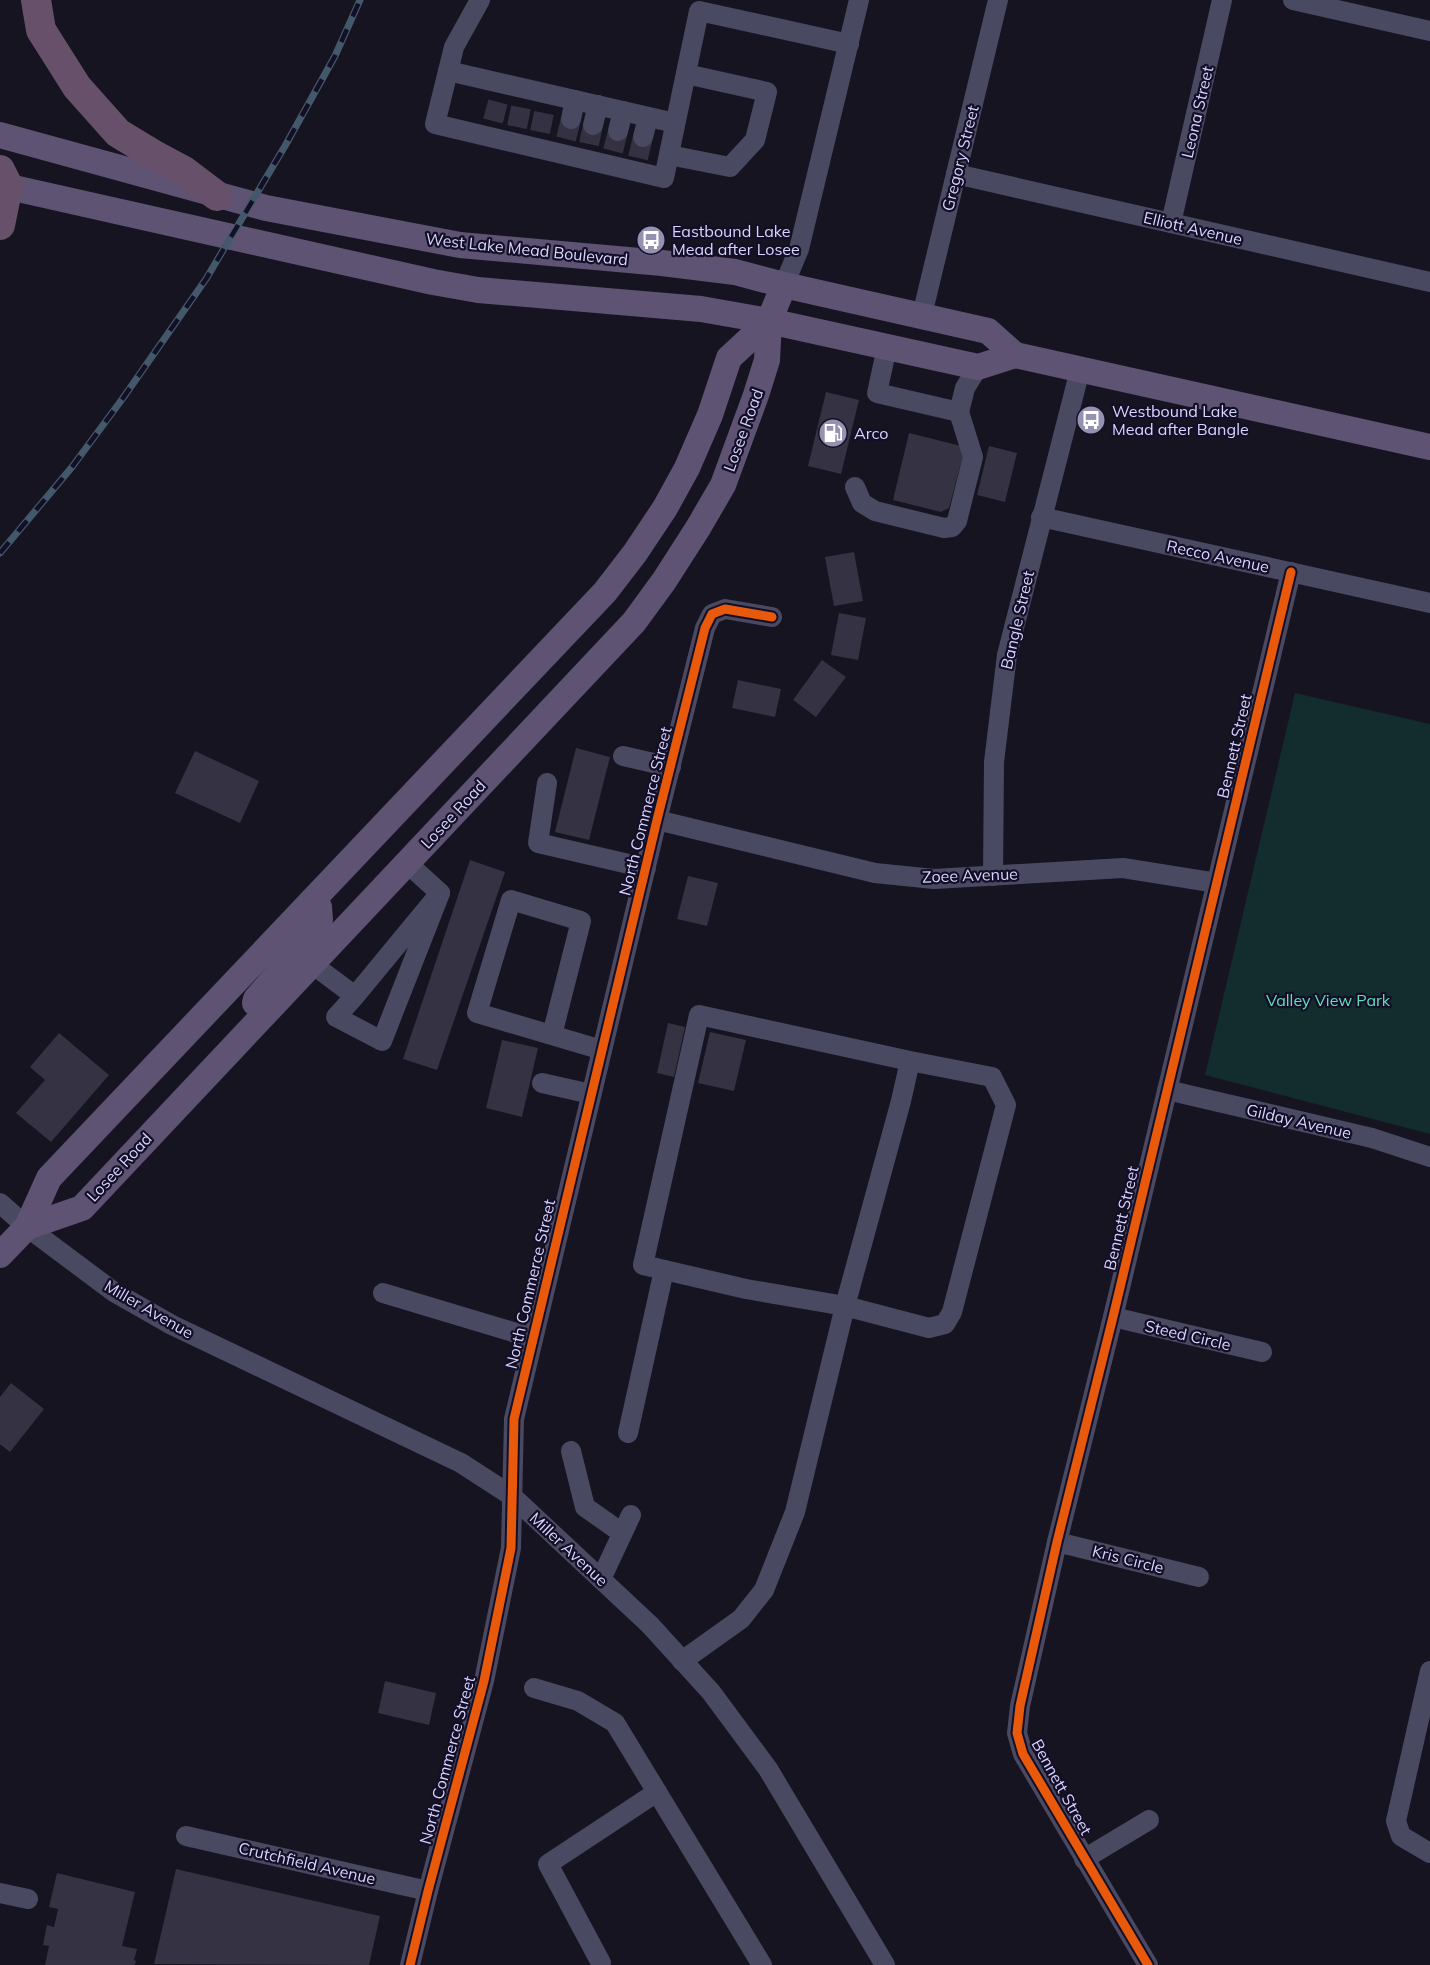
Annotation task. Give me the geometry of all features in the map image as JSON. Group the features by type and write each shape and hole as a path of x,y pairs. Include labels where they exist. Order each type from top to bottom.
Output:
{"highway":[{"path":"36,0 41,30 77,87 118,133 184,171 217,196"},
{"path":"0,225 3,180"}],"main road":[{"name":"West Lake Mead Boulevard","path":"0,135 266,208 460,245 662,263 735,272 988,331 1015,355 1430,447"},
{"path":"3,180 478,290 701,309 769,321 978,367 1015,355"},
{"name":"Losee Road","path":"27,1227 82,1208 634,622 664,582 723,485 741,441 767,360 769,321 784,285"},
{"name":"Losee Road","path":"0,1255 27,1227 49,1178 605,592 659,517 687,468 711,415 729,358 769,321"},
{"path":"254,1024 256,999 316,930 320,920 319,907 312,901"}],"street":[{"path":"480,0 454,47 435,123 515,134 542,122 575,100"},
{"name":"Losee Road","path":"784,285 799,249 859,0"},
{"name":"Gregory Street","path":"922,315 998,0"},
{"name":"Leona Street","path":"1171,223 1222,0"},
{"path":"1293,0 1430,31"},
{"path":"448,71 500,92 523,98 542,122 587,152 636,164 664,178 698,6 849,44"},
{"path":"669,155 730,167 755,140 766,92 686,74"},
{"path":"575,100 595,115 623,111 675,123"},
{"path":"566,137 575,100"},
{"path":"618,131 623,111"},
{"path":"643,137 648,117"},
{"name":"Elliott Avenue","path":"956,174 1430,282"},
{"path":"887,347 877,393 959,412"},
{"path":"855,487 862,503 875,511 944,528 952,527 957,522 973,457 959,412 965,388 978,367"},
{"name":"Bangle Street","path":"993,876 994,762 1007,655 1080,370"},
{"name":"Recco Avenue","path":"1041,517 1430,603"},
{"name":"Bennett Street","path":"1148,1965 1023,1754 1017,1733 1020,1706 1057,1542 1291,572"},
{"name":"North Commerce Street","path":"410,1965 484,1681 511,1548 514,1419 705,628 712,614 725,609 772,617"},
{"path":"623,756 671,767"},
{"path":"547,783 538,843 646,868"},
{"name":"Zoee Avenue","path":"657,820 874,873 934,879 1123,867 1217,883"},
{"path":"408,863 440,893"},
{"path":"440,893 382,1041 336,1017 355,996 440,893"},
{"path":"552,1035 581,921 511,900 477,1014 602,1050"},
{"path":"312,964 355,996"},
{"path":"699,1015 910,1061 992,1077 1006,1105 952,1312 945,1324 929,1328 845,1306 746,1289 643,1265 699,1015"},
{"path":"682,1661 741,1619 764,1590 795,1512 845,1306 910,1061"},
{"path":"542,1083 591,1094"},
{"name":"Gilday Avenue","path":"1167,1090 1372,1138 1430,1157"},
{"name":"Miller Avenue","path":"0,1203 27,1227 114,1292 172,1325 461,1463 512,1496 650,1624 711,1692 768,1768 885,1965"},
{"path":"628,1433 664,1270"},
{"path":"383,1293 533,1338"},
{"name":"Steed Circle","path":"1113,1317 1262,1352"},
{"path":"571,1451 585,1508 626,1524 601,1579"},
{"name":"Kris Circle","path":"1057,1542 1199,1577"},
{"path":"1430,1671 1395,1821 1401,1836 1430,1853"},
{"path":"534,1688 578,1701 615,1723 762,1965"},
{"path":"600,1964 548,1864 657,1792"},
{"path":"1084,1859 1149,1820"},
{"name":"Crutchfield Avenue","path":"186,1836 428,1891"},
{"path":"0,1893 28,1899"}],"green space":[{"name":"Valley View Park","path":"1295,693 1430,724 1430,1134 1205,1075"}],"building":[{"name":"Arco","path":"826,392 859,400 841,474 808,466"},
{"path":"909,433 961,446 963,456 949,508 941,512 893,500"},
{"path":"989,446 1017,453 1005,502 977,495"},
{"path":"854,552 863,601 834,606 825,557"},
{"path":"839,613 866,618 858,660 831,655"},
{"path":"822,660 846,677 816,717 793,700"},
{"path":"738,680 781,689 775,717 732,708"},
{"path":"576,748 610,757 589,840 555,832"},
{"path":"195,751 259,781 240,823 175,793"},
{"path":"470,860 505,872 437,1070 403,1059"},
{"path":"688,876 718,883 707,926 677,919"},
{"path":"668,1023 685,1027 674,1077 657,1073"},
{"path":"710,1032 746,1040 734,1091 698,1083"},
{"path":"59,1033 109,1075 51,1142 16,1113 45,1080 30,1067"},
{"path":"502,1040 538,1048 522,1117 486,1108"},
{"path":"11,1383 44,1409 10,1452 0,1444 0,1397"},
{"path":"385,1681 436,1693 429,1725 378,1713"},
{"path":"176,1869 380,1916 369,1965 154,1964"},
{"path":"57,1873 135,1892 122,1946 137,1949 135,1965 45,1965 49,1946 43,1945 47,1925 54,1927 58,1909 49,1907"}],"tunnel":[{"path":"493,121 498,102"},
{"path":"517,127 521,107"},
{"path":"540,132 544,113"},
{"path":"566,139 571,119"},
{"path":"589,144 593,125"},
{"path":"613,151 618,131"},
{"path":"638,158 643,137"}],"railway":[{"path":"0,553 72,467 206,279 335,56 360,0"}],"cycle path":[{"path":"1148,1965 1023,1754 1017,1733 1020,1706 1057,1542 1291,572"},
{"path":"410,1965 484,1681 511,1548 514,1419 705,628 712,614 725,609 772,617"}],"place":[{"name":"Eastbound Lake Mead after Losee","path":"651,240"},
{"name":"Westbound Lake Mead after Bangle","path":"1091,420"},
{"name":"Arco","path":"833,433"}]}
